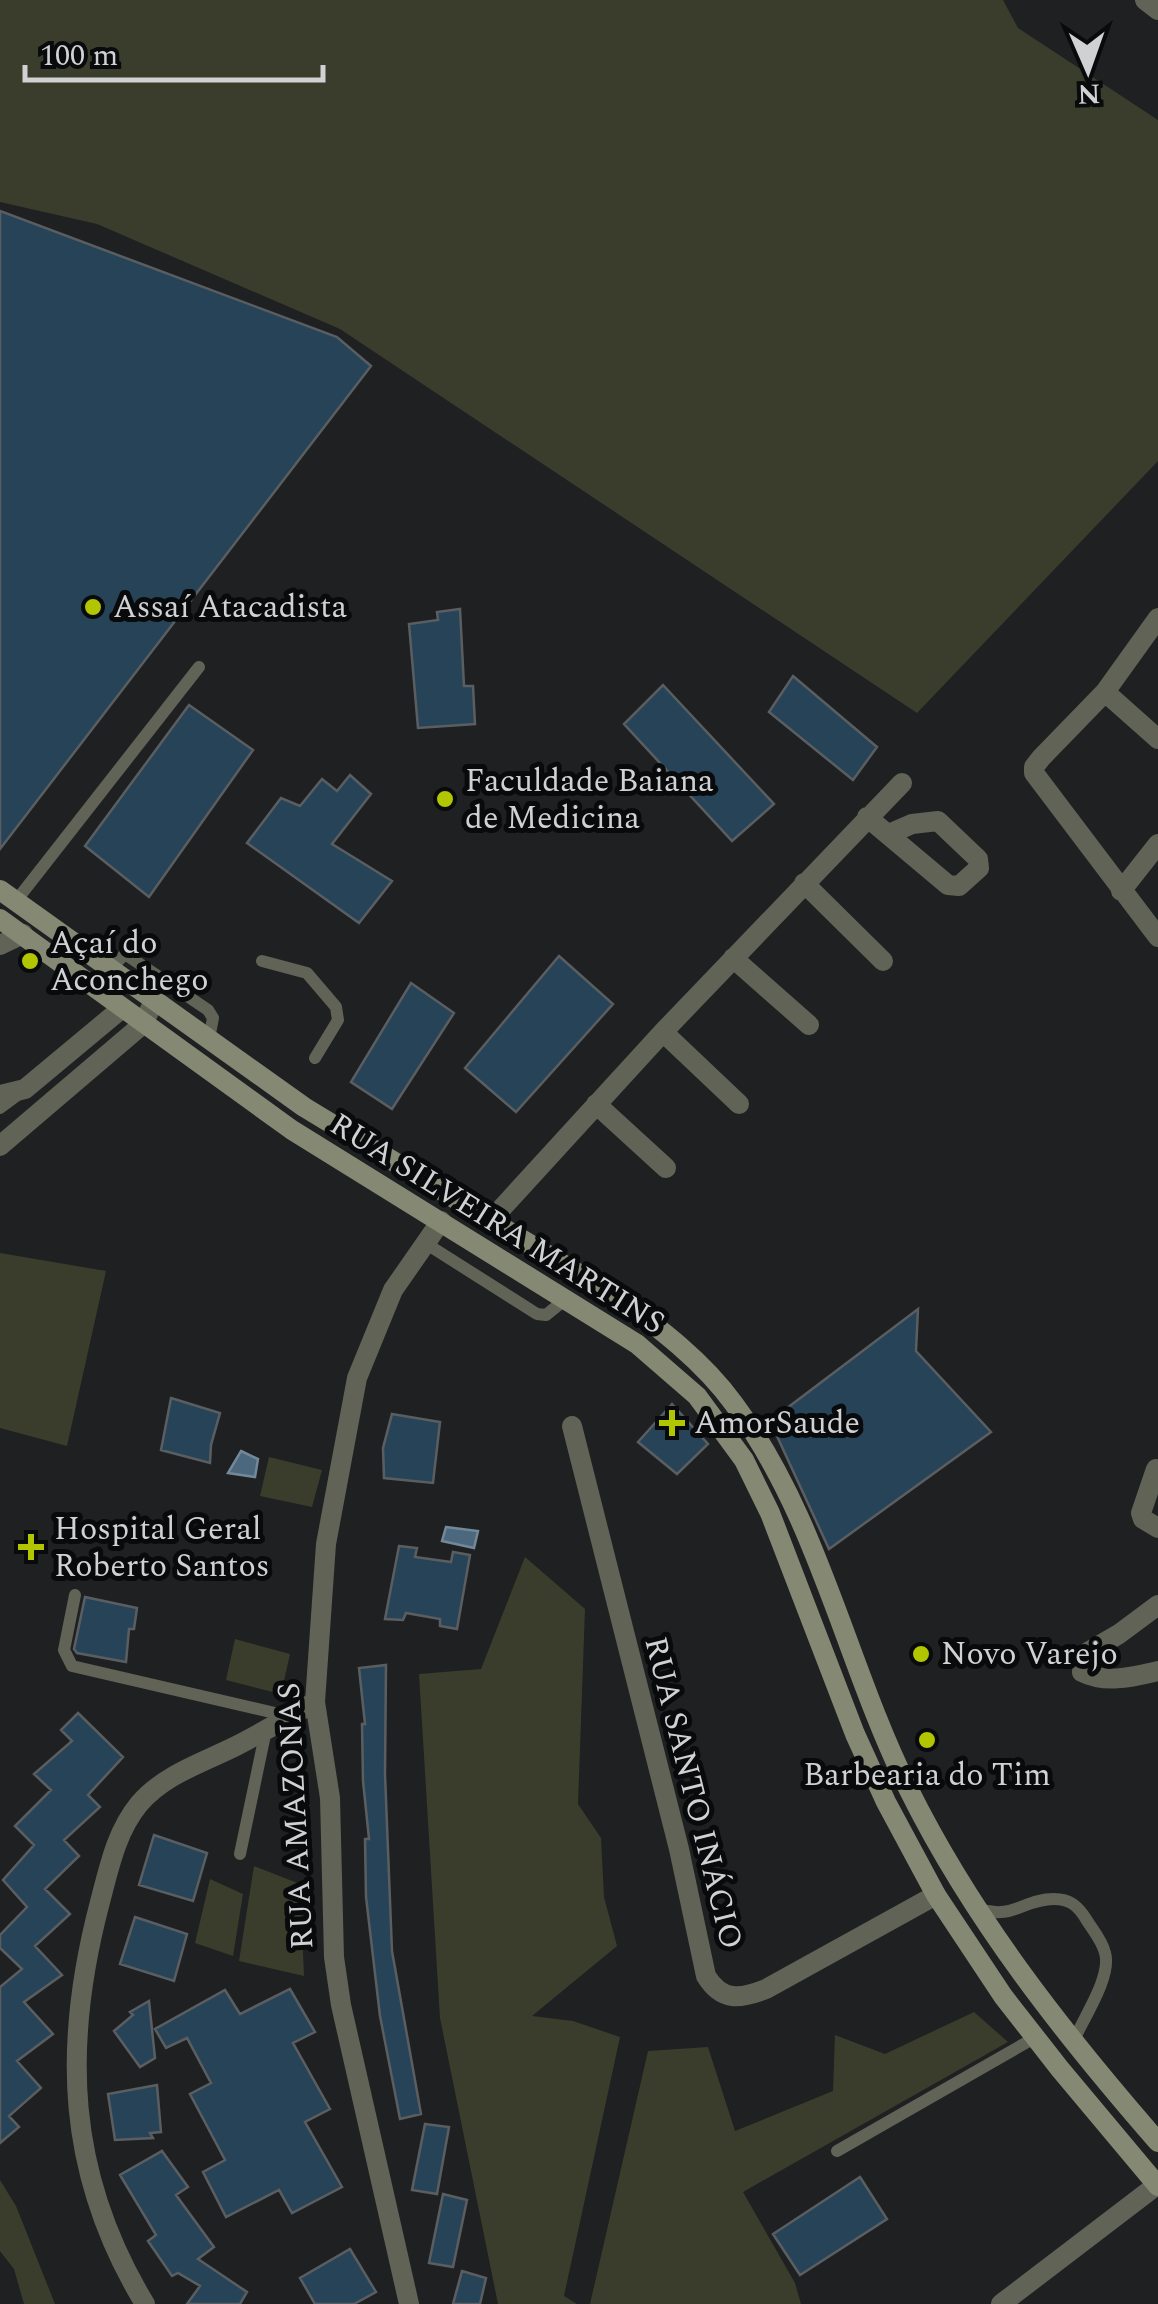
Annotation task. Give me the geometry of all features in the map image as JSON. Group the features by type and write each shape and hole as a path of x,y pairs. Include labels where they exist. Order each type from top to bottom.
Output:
{"main road":[{"name":"RUA SILVEIRA MARTINS","path":"8,895 304,1107 617,1297 709,1373 734,1404 789,1495 879,1725 910,1792 978,1908 1036,1994 1155,2131"},
{"name":"RUA SILVEIRA MARTINS","path":"0,919 292,1130 637,1344 670,1370 720,1424 744,1460 770,1513 855,1734 936,1895 1036,2037 1158,2186"}],"street":[{"path":"1145,0 1158,10"},
{"path":"1158,618 1105,692 1034,767 1034,774 1158,937"},
{"path":"1105,692 1158,738"},
{"path":"490,1220 902,783"},
{"path":"867,817 889,834"},
{"path":"1121,891 1158,844"},
{"path":"804,884 883,961"},
{"path":"0,945 23,934"},
{"path":"733,958 809,1026"},
{"path":"5,1138 144,1024 155,998"},
{"path":"11,1092 121,1009"},
{"path":"664,1032 739,1104"},
{"path":"596,1104 666,1168"},
{"name":"RUA AMAZONAS","path":"409,2304 341,2005 334,1957 330,1798 315,1702 326,1544 357,1378 393,1290 440,1221"},
{"name":"RUA SANTO INÁCIO","path":"572,1426 680,1849 706,1976 715,1989 728,1997 743,1998 766,1989 936,1895"},
{"path":"1156,1468 1141,1513 1143,1519 1158,1528"},
{"path":"1158,1605 1119,1634 1097,1644 1083,1655 1080,1664 1082,1672 1094,1678 1158,1671"},
{"path":"145,2304 112,2237 82,2146 75,2096 76,2042 94,1922 112,1856 140,1804 181,1771 315,1702"},
{"path":"1001,2304 1158,2186"}],"lane":[{"path":"8,895 200,667"},
{"path":"110,968 125,954 208,1010 213,1018 208,1039"},
{"path":"262,960 307,973 336,1008 338,1020 315,1058"},
{"path":"11,1092 52,1100"},
{"path":"424,1243 537,1314 546,1315 566,1298"},
{"path":"75,1595 64,1650 72,1666 290,1716"},
{"path":"240,1854 266,1730"},
{"path":"978,1908 1007,1914 1052,1899 1068,1900 1078,1907 1104,1948 1107,1960 1102,1983 1074,2040"},
{"path":"837,2151 1036,2037"}],"green space":[{"path":"0,0 1003,0 1018,28 1158,120 1158,461 917,713 340,329 97,224 0,202"},
{"path":"0,1253 106,1271 67,1446 0,1428"},
{"path":"269,1457 322,1470 312,1507 260,1496"},
{"path":"525,1557 585,1609 578,1804 601,1838 604,1897 617,1946 532,2016 573,2021 620,2037 564,2296 577,2304 498,2304 440,2018 419,1674 481,1669"},
{"path":"235,1639 290,1654 281,1694 226,1680"},
{"path":"254,1866 300,1884 304,1976 239,1961"},
{"path":"210,1879 243,1894 233,1956 195,1943"},
{"path":"974,2012 1008,2042 743,2192 795,2283 801,2304 590,2304 648,2051 708,2047 735,2131 833,2091 835,2035 885,2054"},
{"path":"0,2180 16,2206 55,2304 24,2304 14,2269 0,2251"}],"water":[{"path":"241,1451 258,1459 255,1477 228,1473"},
{"path":"446,1527 478,1531 474,1548 442,1541"}],"building":[{"name":"Assaí Atacadista","path":"0,211 337,337 371,366 0,849"},
{"path":"460,609 464,686 473,686 475,724 418,728 409,624 438,620 437,612"},
{"path":"793,676 877,747 853,780 769,712"},
{"path":"663,685 774,804 732,841 624,724"},
{"path":"189,705 253,750 149,897 85,846"},
{"path":"350,775 371,794 332,844 392,881 359,923 247,843 281,798 300,806 322,779 337,791"},
{"path":"559,956 613,1004 516,1112 465,1068"},
{"path":"411,983 454,1013 392,1109 351,1082"},
{"path":"918,1309 916,1351 991,1432 829,1549 770,1421"},
{"path":"171,1398 220,1413 210,1463 161,1450"},
{"name":"AmorSaude","path":"672,1404 708,1444 677,1474 638,1442"},
{"path":"392,1414 440,1422 433,1483 384,1478 383,1448"},
{"path":"399,1546 417,1548 415,1557 451,1562 453,1552 470,1555 457,1629 440,1626 440,1619 406,1613 403,1620 385,1619"},
{"path":"85,1597 137,1608 134,1629 129,1629 126,1662 77,1653 74,1649"},
{"path":"386,1665 385,1774 392,1951 421,2114 400,2119 380,2016 366,1897 365,1839 369,1839 359,1668"},
{"path":"78,1713 123,1757 88,1795 100,1807 64,1840 79,1856 45,1889 70,1914 35,1946 62,1975 24,2002 53,2034 17,2061 41,2088 9,2116 19,2127 0,2143 0,1987 22,1969 0,1948 0,1935 27,1907 3,1880 34,1845 15,1826 51,1790 34,1774 72,1741 61,1730"},
{"path":"154,1835 207,1853 193,1901 139,1885"},
{"path":"135,1917 187,1934 174,1981 120,1964"},
{"path":"290,1989 315,2032 293,2043 330,2109 305,2122 342,2187 292,2213 279,2190 226,2217 203,2172 225,2160 190,2094 211,2083 187,2038 166,2048 155,2029 225,1990 240,2014"},
{"path":"149,2001 155,2058 140,2067 114,2031 133,2015 130,2012"},
{"path":"157,2085 161,2132 150,2133 153,2138 115,2140 108,2094"},
{"path":"425,2124 449,2127 437,2194 412,2190"},
{"path":"162,2151 188,2187 176,2195 214,2247 198,2259 247,2292 240,2304 187,2304 200,2286 178,2273 172,2276 148,2241 156,2235 120,2175"},
{"path":"860,2177 887,2219 800,2275 773,2234"},
{"path":"443,2194 467,2200 453,2267 429,2263"},
{"path":"350,2249 376,2292 354,2304 315,2304 300,2278"},
{"path":"462,2271 486,2278 480,2304 453,2304"}],"place":[{"name":"Assaí Atacadista","path":"93,607"},
{"name":"Faculdade Baiana de Medicina","path":"445,799"},
{"name":"Açaí do Aconchego","path":"30,961"},
{"name":"AmorSaude","path":"672,1423"},
{"name":"Hospital Geral Roberto Santos","path":"31,1547"},
{"name":"Novo Varejo","path":"921,1654"},
{"name":"Barbearia do Tim","path":"927,1740"}]}
